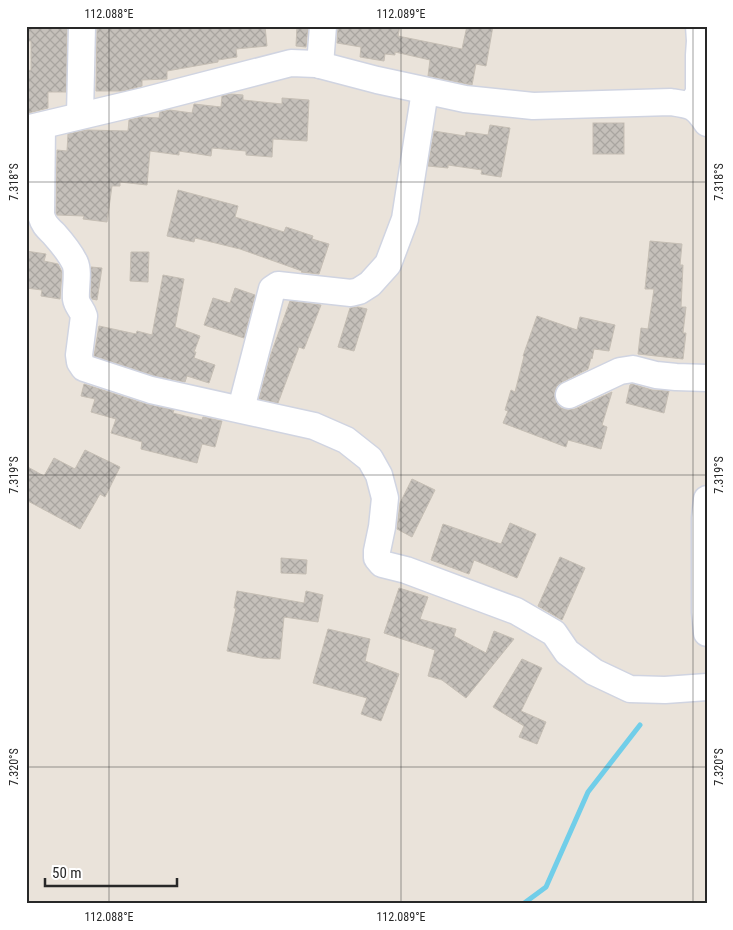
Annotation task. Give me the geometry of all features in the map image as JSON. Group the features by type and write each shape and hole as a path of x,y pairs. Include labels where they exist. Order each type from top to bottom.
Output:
{"street":[{"path":"80,115 82,26"},
{"path":"320,65 323,26"},
{"path":"698,26 700,40 699,114 671,102 533,106 465,99 377,80 320,65 291,63 34,127 41,215 44,224 55,234 76,265 76,300 78,308 83,312 84,316 79,355 80,362 84,368 150,390 314,426 346,440 370,459 380,475 385,498 377,558 382,564 406,570 516,611 554,634 567,652 594,672 630,689 665,690 707,687"},
{"path":"241,409 272,289 278,285 351,293 370,284 388,264 404,219 425,91"},
{"path":"569,395 620,371 633,369 662,376 707,378"},
{"path":"707,499 705,518 705,612 707,632"}],"building":[{"path":"28,26 67,26 66,92 48,92 48,108 28,113 26,71 31,70 31,41 28,41"},
{"path":"97,26 265,26 267,46 236,49 237,57 167,71 167,79 142,80 142,86 123,91 96,91"},
{"path":"297,26 308,26 306,47 296,46"},
{"path":"338,26 400,26 398,36 462,49 467,26 493,26 486,66 476,64 472,85 428,76 430,60 395,52 395,55 385,54 384,61 360,57 361,47 337,43"},
{"path":"231,94 243,95 243,100 282,104 282,98 309,100 307,141 273,139 272,157 246,155 246,151 212,148 211,156 179,151 179,155 150,151 147,185 120,182 120,186 112,186 107,222 83,219 84,216 57,215 57,150 67,151 68,134 87,130 128,131 129,120 142,117 159,118 160,112 170,110 192,113 194,104 221,107 222,96"},
{"path":"593,123 624,123 624,154 593,154"},
{"path":"490,125 510,128 501,177 481,174 482,170 448,165 448,168 428,166 434,131 465,136 466,132 488,135"},
{"path":"178,190 238,206 235,217 284,232 286,227 313,236 312,239 329,244 319,274 301,272 240,249 195,238 194,242 167,236"},
{"path":"650,241 682,244 680,265 683,265 681,307 686,307 683,359 638,354 641,328 648,329 654,289 645,289"},
{"path":"26,251 46,254 44,261 58,264 62,272 60,299 41,296 42,290 26,288"},
{"path":"131,252 149,252 148,282 130,281"},
{"path":"91,267 102,268 97,300 91,297"},
{"path":"163,275 184,279 175,327 200,336 194,352 196,352 194,358 215,365 209,383 187,376 185,382 155,376 94,356 99,326 136,334 137,331 152,335"},
{"path":"235,288 255,295 244,338 204,325 213,298 230,303"},
{"path":"290,301 321,305 304,349 299,347 278,403 259,399 271,354"},
{"path":"350,308 367,309 354,351 338,347"},
{"path":"537,316 577,330 580,317 615,325 609,351 594,349 588,369 562,382 557,386 554,393 556,402 561,408 568,410 575,409 612,392 602,425 607,427 601,449 568,440 566,447 503,423 508,411 505,410 511,390 515,392 523,356"},
{"path":"84,384 146,404 174,410 173,413 202,420 203,417 222,421 215,447 202,444 197,463 141,449 142,442 111,433 116,419 91,412 95,399 81,396"},
{"path":"630,385 652,390 669,391 664,413 626,403"},
{"path":"85,450 120,467 105,497 100,494 80,529 26,500 26,466 44,476 54,458 75,469"},
{"path":"412,479 435,490 412,537 397,529 400,503"},
{"path":"510,523 536,534 517,578 474,560 469,574 431,560 443,524 501,544"},
{"path":"560,557 585,568 562,620 538,606"},
{"path":"281,558 307,560 306,574 281,573"},
{"path":"399,588 428,597 420,619 456,629 454,636 486,653 494,631 514,639 466,698 442,680 428,676 435,650 384,633"},
{"path":"237,591 304,603 306,591 323,595 318,622 284,617 280,659 261,658 227,651 236,608 234,608"},
{"path":"328,629 370,639 365,661 399,674 381,721 361,714 367,698 313,683"},
{"path":"522,659 542,668 521,711 546,722 537,744 519,737 524,726 493,707"}],"waterway":[{"path":"523,904 546,887 588,792 640,725"}]}
